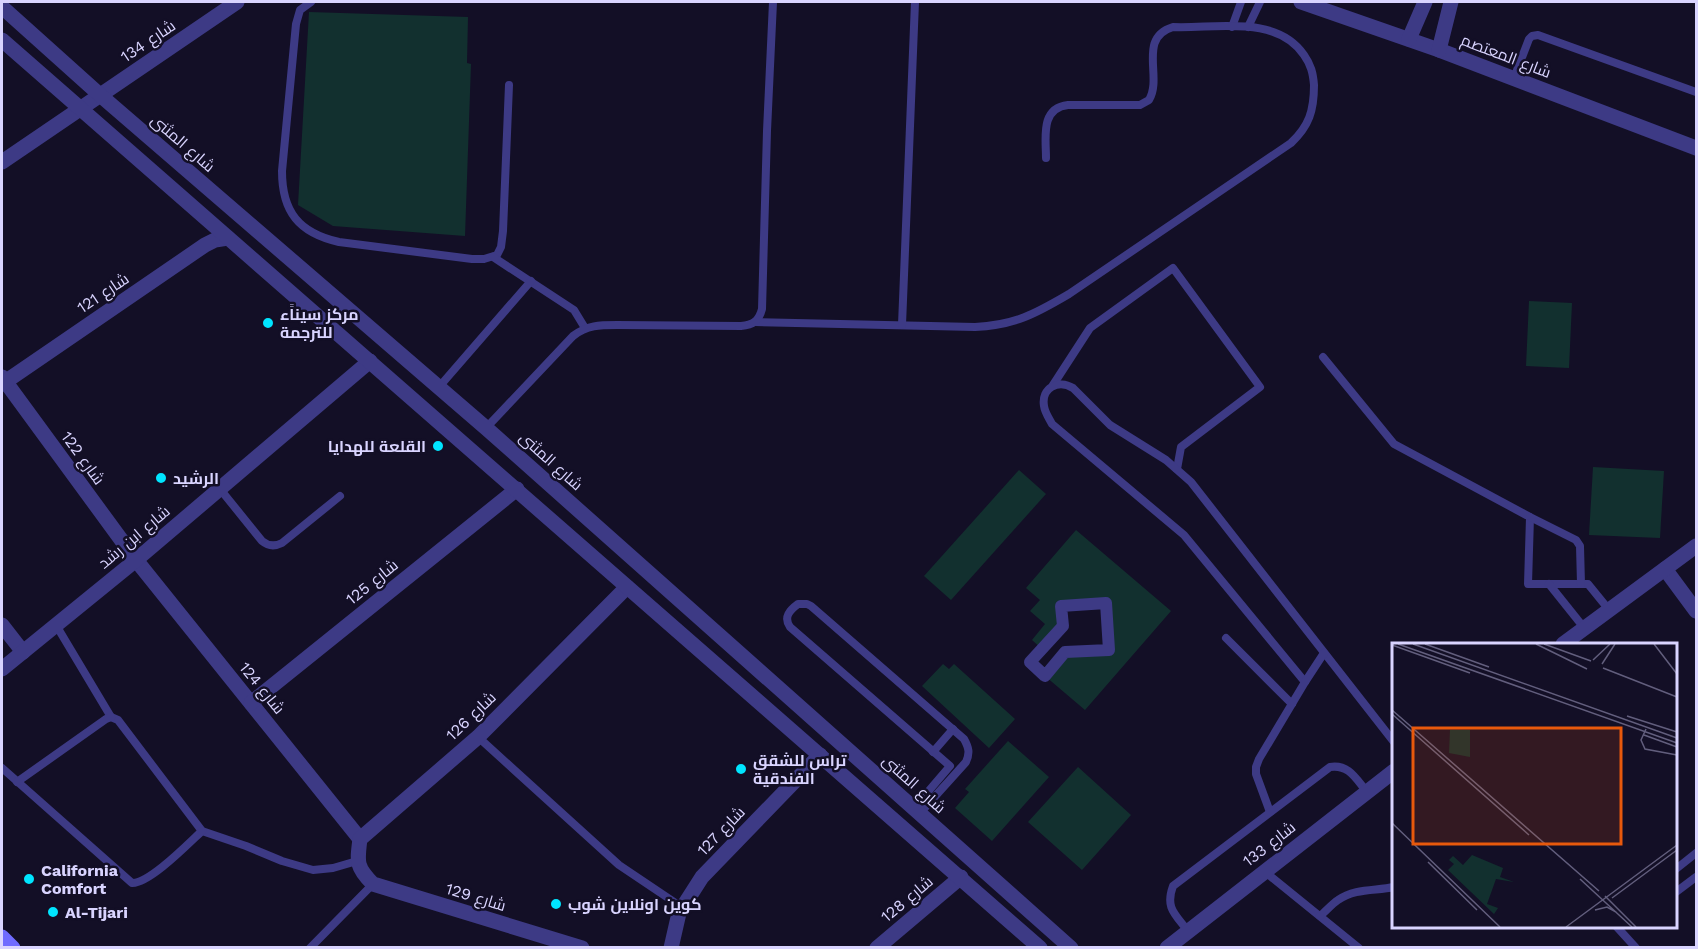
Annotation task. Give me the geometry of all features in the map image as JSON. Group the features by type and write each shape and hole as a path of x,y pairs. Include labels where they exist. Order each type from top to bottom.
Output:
{"main road":[{"path":"2,936 13,948"}],"street":[{"name":"شارع 134","path":"2,160 237,2"},
{"name":"شارع المعتصم","path":"1301,2 1439,50 1696,148"},
{"path":"1409,39 1425,2"},
{"path":"1439,50 1451,2"},
{"name":"شارع المثنى","path":"2,7 100,95 486,428 1071,948"},
{"path":"2,40 1041,948"},
{"name":"شارع 121","path":"3,381 206,245 215,240 228,238"},
{"name":"شارع ابن رشد","path":"2,669 136,560 370,361"},
{"name":"شارع 122","path":"3,381 136,560"},
{"name":"شارع 125","path":"251,703 517,489"},
{"path":"1566,643 1696,546"},
{"name":"شارع 124","path":"136,560 360,839"},
{"path":"1665,569 1696,612"},
{"name":"شارع 126","path":"360,839 478,737 627,587"},
{"path":"1106,603 1109,650 1065,652 1045,676 1030,662 1063,626 1061,606 1106,603"},
{"path":"2,625 23,652"},
{"name":"شارع 127","path":"671,948 679,913 702,877 820,755"},
{"name":"شارع 133","path":"1167,948 1392,773"},
{"path":"360,839 364,873"},
{"name":"شارع 129","path":"364,873 582,948"},
{"name":"شارع 128","path":"877,948 961,877"}],"lane":[{"path":"311,2 300,10 296,24 282,189 287,204 302,226 325,239 472,259 484,260 493,257 500,251 503,231 509,85"},
{"path":"486,428 573,336 585,328 617,324 741,326 750,325 760,316 773,2"},
{"path":"902,325 915,2"},
{"path":"1232,27 1241,2"},
{"path":"1248,27 1260,2"},
{"path":"755,322 975,327 1002,325 1020,320 1046,308 1291,143 1309,120 1313,105 1311,65 1292,41 1273,31 1248,27 1173,27 1160,33 1155,39 1153,90 1149,100 1140,105 1068,105 1055,109 1047,120 1046,158"},
{"path":"1514,78 1529,39 1538,35 1696,92"},
{"path":"493,257 574,310 585,328"},
{"path":"1177,469 1181,447 1260,387 1173,268 1090,328 1053,385 1045,393 1043,399 1047,416 1052,424 1184,535 1305,682"},
{"path":"439,387 531,281"},
{"path":"1323,357 1394,444 1576,540 1580,546 1581,584"},
{"path":"1053,385 1067,385 1073,388 1110,425 1177,469 1191,482 1392,739"},
{"path":"220,489 262,541 273,546 282,543 340,496"},
{"path":"1530,517 1528,584 1588,584 1610,611"},
{"path":"1549,584 1585,629"},
{"path":"798,604 811,606 964,739 969,755 962,767 917,811 950,766 790,627 786,619 787,615 798,604"},
{"path":"56,625 111,717 118,720 202,831 313,870 333,868 364,873 310,948"},
{"path":"1226,638 1292,704"},
{"path":"1270,812 1256,774 1256,767 1324,653"},
{"path":"17,782 111,717"},
{"path":"933,752 952,729"},
{"path":"478,737 619,865 683,908"},
{"path":"1188,931 1171,910 1169,900 1173,886 1330,768 1343,767 1350,771 1367,792"},
{"path":"2,768 132,883 139,884 161,868 202,831"},
{"path":"1677,869 1696,853"},
{"path":"1264,871 1359,948"},
{"path":"1677,891 1696,877"},
{"path":"1320,916 1344,896 1363,890 1392,886"},
{"path":"1617,928 1636,948"}],"green space":[{"path":"309,12 468,17 467,63 471,64 465,236 333,226 298,205"},
{"path":"1529,301 1572,303 1569,368 1526,366"},
{"path":"1593,467 1664,471 1660,538 1589,535"},
{"path":"1019,470 1046,494 951,600 924,576"},
{"path":"1076,530 1171,611 1085,710 1045,676 1065,652 1109,649 1106,603 1061,606 1063,626 1042,649 1032,640 1045,624 1030,611 1040,600 1026,588"},
{"path":"943,664 949,669 954,664 1015,719 989,748 922,686"},
{"path":"1008,741 1049,777 992,841 955,808 969,792 965,789"},
{"path":"1078,767 1131,815 1082,870 1028,822"}],"place":[{"name":"مركز سيناًء للترجمة","path":"268,323"},
{"name":"القلعة للهدايا","path":"438,446"},
{"name":"الرشيد","path":"161,478"},
{"name":"تراس للشقق الفندقية","path":"741,769"},
{"name":"California Comfort","path":"29,879"},
{"name":"كوين اونلاين شوب","path":"556,904"},
{"name":"Al-Tijari","path":"53,912"}]}
